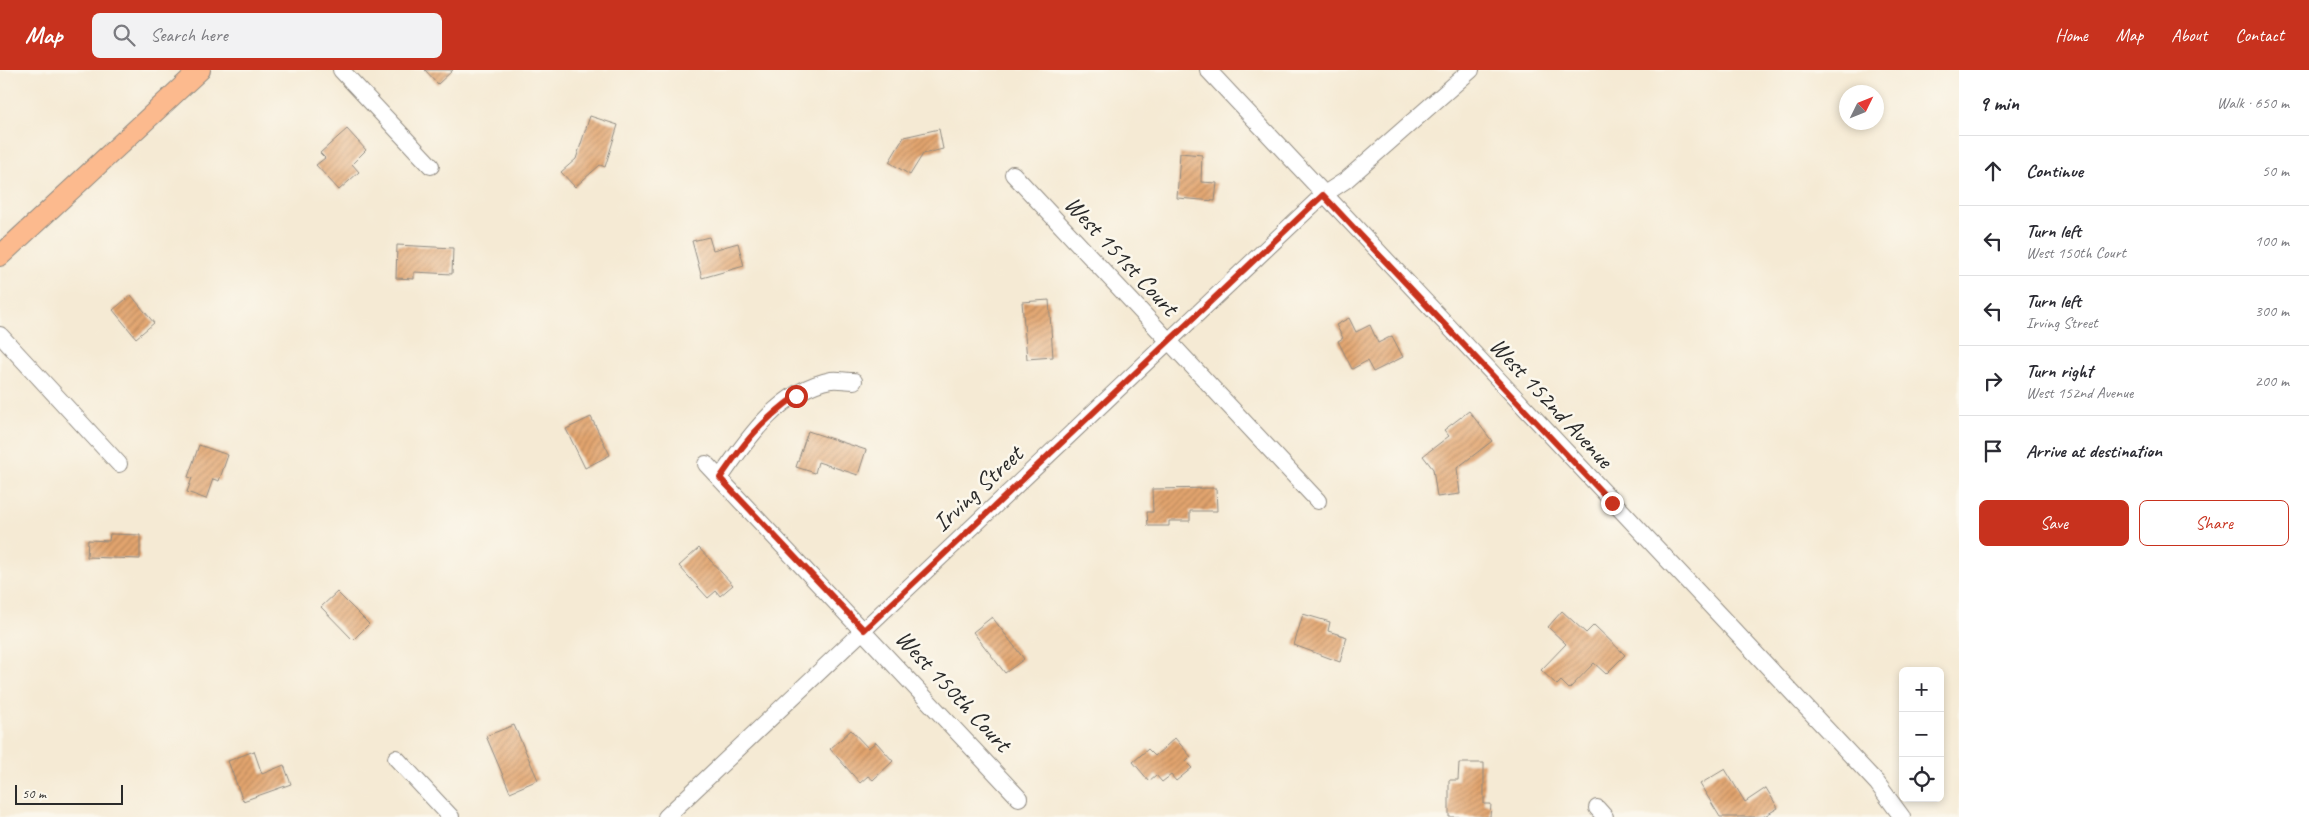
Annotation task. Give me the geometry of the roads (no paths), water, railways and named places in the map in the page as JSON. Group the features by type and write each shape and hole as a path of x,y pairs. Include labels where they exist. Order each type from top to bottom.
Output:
{"main road":[{"path":"0,256 200,70"}],"street":[{"path":"341,70 431,166"},
{"name":"West 152nd Avenue","path":"1208,70 1323,195 1870,776 1899,816"},
{"name":"Irving Street","path":"666,817 1323,195 1346,180 1471,70"},
{"name":"West 151st Court","path":"1013,174 1318,502"},
{"path":"0,335 120,464"},
{"path":"720,478 748,437 770,414 816,384 833,380 854,381"},
{"name":"West 150th Court","path":"706,464 864,630 1019,798"},
{"path":"396,758 451,817"}]}
